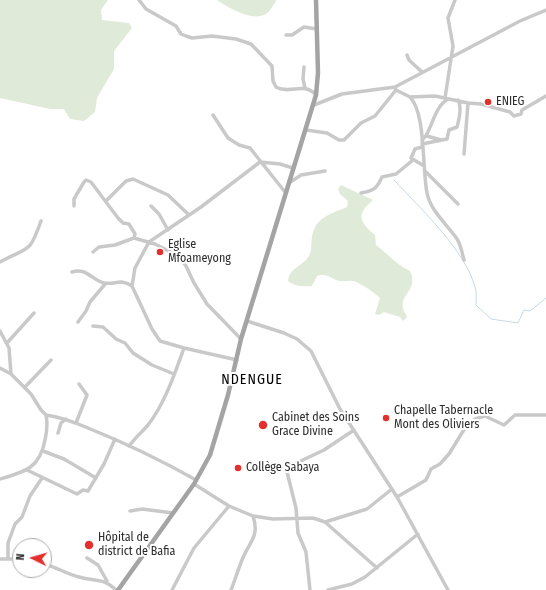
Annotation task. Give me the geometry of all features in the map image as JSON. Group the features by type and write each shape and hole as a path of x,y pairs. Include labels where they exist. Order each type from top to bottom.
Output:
{"main road":[{"path":"117,590 195,482 206,464 215,442 237,360 241,339 288,183 314,105 318,73 316,0"}],"street":[{"path":"139,0 146,9 176,26 186,36 192,38 212,36 236,39 251,44 272,66 273,80 276,87 284,90 305,88 311,90 316,95"},
{"path":"413,160 411,158 413,152 422,144 427,136 432,120 446,98 453,40 449,29 448,18 455,0"},
{"path":"306,130 325,132 339,140 344,140 361,123 375,116 396,88 451,56 520,21 546,10"},
{"path":"286,35 292,35 304,27 317,29"},
{"path":"407,55 409,60 422,72"},
{"path":"304,67 303,79 305,88"},
{"path":"314,105 342,94 396,88 410,97 419,112 427,192 431,203 457,240 464,260"},
{"path":"410,97 446,98 458,100 468,104 492,107 510,112 514,116 521,114 522,110 546,96"},
{"path":"422,144 448,139 449,130 457,127 460,105 458,100"},
{"path":"464,154 468,104"},
{"path":"213,115 228,138 239,145 248,146 286,192"},
{"path":"427,136 442,140"},
{"path":"413,160 424,166"},
{"path":"361,193 372,191 377,187 382,177 396,174 413,160"},
{"path":"237,360 168,344 158,339 152,330 132,286 135,268 148,242 189,215 260,162 280,164 293,168"},
{"path":"288,183 301,175 325,171"},
{"path":"425,171 458,204"},
{"path":"106,201 131,178 168,195 189,215"},
{"path":"74,206 75,196 85,180 93,183 93,186 121,221 129,224 135,234 134,238"},
{"path":"151,206 159,214 168,230"},
{"path":"0,262 15,256 30,247 41,221"},
{"path":"93,252 99,247 115,245 134,238 148,242 170,252 182,260 200,293 241,339"},
{"path":"72,272 82,271 106,283 120,281 132,286"},
{"path":"78,322 86,311 90,302 106,283"},
{"path":"7,343 34,312"},
{"path":"247,320 284,333 306,346 318,362 340,409 397,497 448,590"},
{"path":"93,326 104,327 116,339 125,343 133,353 174,374"},
{"path":"0,331 7,343 11,374"},
{"path":"129,446 152,420 174,374 184,348"},
{"path":"25,386 51,360"},
{"path":"0,368 11,374 25,386 46,415 47,425 43,451 38,460 27,470 0,480"},
{"path":"76,423 88,395 79,384"},
{"path":"46,415 66,419 115,439 160,460 229,506 252,516 273,519 297,517 313,518 325,522 378,568"},
{"path":"397,497 426,480 431,469 440,464 449,454 465,428 475,419 485,416 504,425 515,415 546,415"},
{"path":"58,433 61,423 66,419"},
{"path":"310,590 306,552 298,533 294,496 286,468 324,450 354,430"},
{"path":"27,470 77,494 83,490 88,491 110,453 115,439"},
{"path":"43,451 64,459 96,478"},
{"path":"8,559 8,543 15,524 22,517 30,496 42,478"},
{"path":"325,522 367,509 392,489"},
{"path":"172,590 194,548 229,506"},
{"path":"130,510 138,509 173,513"},
{"path":"231,590 246,551 254,539 256,527 252,516"},
{"path":"328,590 352,584 378,568 418,534"},
{"path":"87,558 98,565 108,582 117,590"},
{"path":"0,559 12,559"},
{"path":"52,567 80,578 99,579 108,582"}],"green space":[{"path":"0,0 108,0 101,10 102,20 129,23 132,28 114,51 114,69 97,98 95,112 84,121 70,119 64,109 50,109 0,98"},
{"path":"217,0 276,1 266,14 254,16 241,13"},
{"path":"341,185 373,200 367,205 362,214 363,222 375,235 376,245 397,263 410,271 412,282 403,303 403,309 407,317 403,321 400,317 384,312 379,315 375,314 380,298 375,293 356,282 337,280 324,275 317,276 312,286 299,286 288,281 291,273 310,254 312,237 316,225 330,214 347,207 348,201 340,194 338,189"}],"waterway":[{"path":"394,180 452,244 470,273 476,289 476,305 491,319 518,323 524,310 530,311 546,298"}],"place":[{"name":"ENIEG","path":"488,102"},
{"name":"Eglise Mfoameyong","path":"160,252"},
{"name":"Chapelle Tabernacle Mont des Oliviers","path":"386,418"},
{"name":"Cabinet des Soins Grace Divine","path":"263,425"},
{"name":"Collège Sabaya","path":"238,468"},
{"name":"Hôpital de district de Bafia","path":"89,545"}],"district":[{"name":"NDENGUE","path":"252,380"}]}
